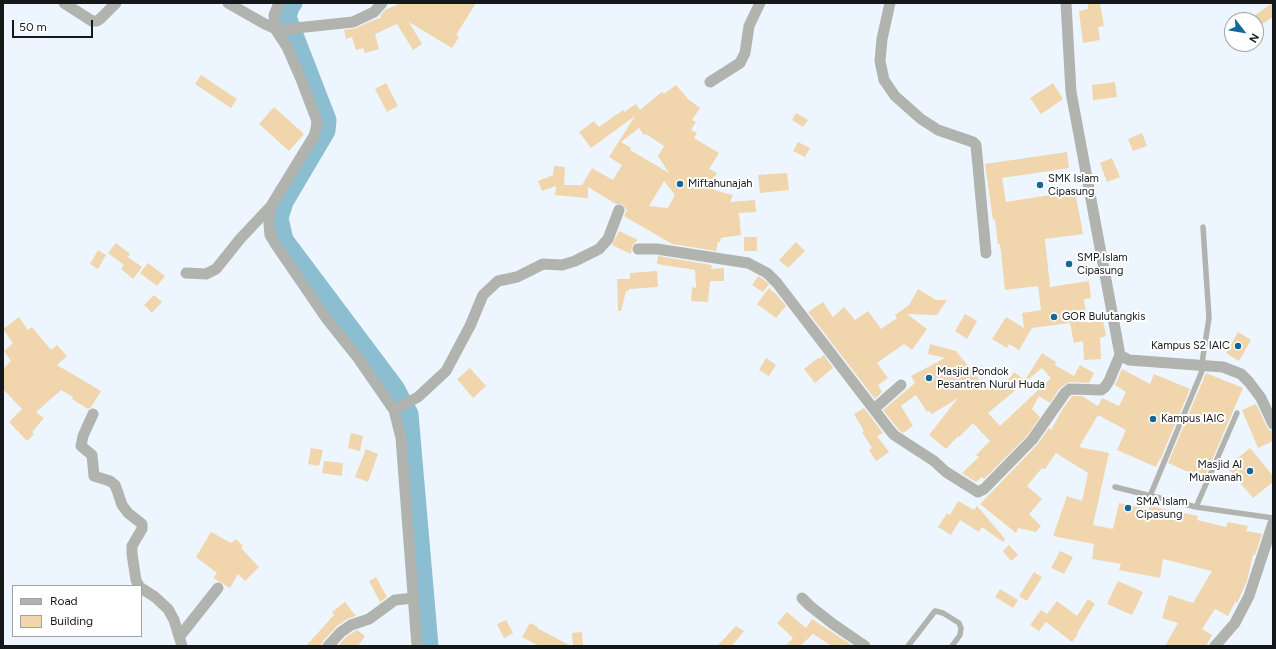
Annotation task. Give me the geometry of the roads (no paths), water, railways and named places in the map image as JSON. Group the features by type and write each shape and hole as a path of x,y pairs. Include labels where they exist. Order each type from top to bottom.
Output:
{"street":[{"path":"64,3 92,21 97,21 116,3"},
{"path":"228,3 279,30 353,22 374,12 382,3"},
{"path":"186,274 206,274 216,268 240,239 271,206 314,136 317,121 274,15 279,3"},
{"path":"710,82 740,63 745,53 749,26 760,3"},
{"path":"890,3 882,39 880,61 884,80 895,96 921,119 938,130 973,142 976,145 986,253"},
{"path":"638,249 657,249 748,263 767,273 777,283 894,435 934,461 946,472 978,492 984,489 1032,440 1065,393 1070,389 1101,390 1105,387 1125,358 1071,92 1066,3"},
{"path":"271,206 269,224 270,235 276,245 326,318 396,409 401,438 417,646"},
{"path":"396,409 418,397 446,371 470,326 483,295 498,281 517,277 543,264 562,265 575,261 599,249 608,239 619,210"},
{"path":"1125,358 1223,367 1241,374 1261,398 1273,424"},
{"path":"874,409 901,385"},
{"path":"93,414 81,439 81,446 92,456 94,476 110,481 115,485 122,505 128,513 142,524 142,529 132,546 136,580 139,585"},
{"path":"1215,646 1235,622 1249,596 1273,523"},
{"path":"142,588 155,597 168,609 174,620 181,641"},
{"path":"181,641 218,588"},
{"path":"328,646 351,624 369,619 395,600 413,598"},
{"path":"802,598 832,624 864,646"}],"lane":[{"path":"1150,496 1196,388 1203,366 1203,356 1209,318 1203,227"},
{"path":"1196,507 1237,414"},
{"path":"1115,487 1196,507 1273,518"},
{"path":"908,646 935,611 943,613 959,623 961,628 960,635 952,646"}],"waterway":[{"path":"293,3 287,17 327,120 326,131 284,202 279,218 284,240 395,388 409,414 429,646"}],"place":[{"name":"Miftahunajah","path":"680,184"},
{"name":"SMK Islam Cipasung","path":"1040,185"},
{"name":"SMP Islam Cipasung","path":"1069,264"},
{"name":"GOR Bulutangkis","path":"1054,317"},
{"name":"Kampus S2 IAIC","path":"1238,346"},
{"name":"Masjid Pondok Pesantren Nurul Huda","path":"929,378"},
{"name":"Kampus IAIC","path":"1153,419"},
{"name":"Masjid Al Muawanah","path":"1250,471"},
{"name":"SMA Islam Cipasung","path":"1128,508"}]}
